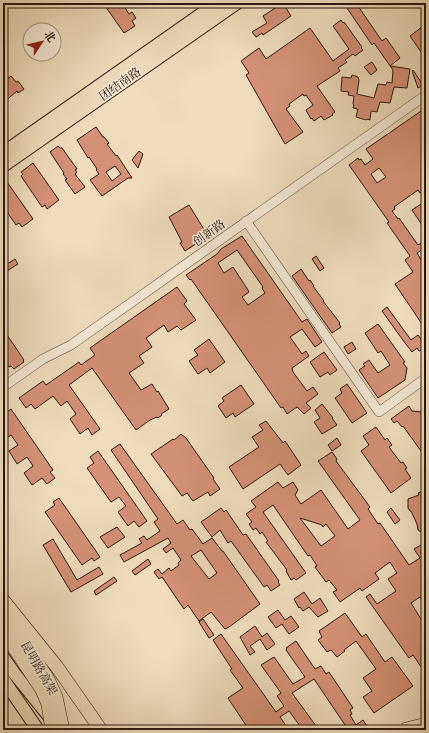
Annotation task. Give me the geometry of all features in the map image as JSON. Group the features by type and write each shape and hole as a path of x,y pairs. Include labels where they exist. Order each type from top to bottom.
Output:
{"highway":[{"path":"3,600 57,667 100,730"},
{"name":"昆明路高架","path":"3,612 48,679 56,697 61,730"},
{"name":"昆明路高架","path":"3,631 42,690 48,704 52,730"},
{"path":"3,647 61,730"},
{"path":"403,730 426,724"}],"main road":[{"name":"团结南路","path":"3,153 218,3"},
{"name":"团结南路","path":"3,166 237,3"},
{"path":"3,657 8,676 38,730"},
{"path":"8,676 61,730"},
{"path":"411,730 426,720"}],"street":[{"name":"创新路","path":"3,387 44,358 84,336 426,95"},
{"path":"246,221 379,412 423,380 426,381"},
{"path":"3,596 42,652 100,730"},
{"path":"8,676 42,652"}],"building":[{"path":"103,3 122,3 129,14 132,12 136,18 132,21 135,26 124,33"},
{"path":"283,3 291,16 263,35 262,33 256,37 252,32 267,23 263,16"},
{"path":"356,3 382,41 386,38 400,58 390,66 374,43 372,45 347,8"},
{"path":"341,20 343,23 344,22 363,50 355,56 353,54 345,60 347,62 338,68 340,71 317,86 335,112 332,114 333,115 324,120 321,116 314,121 312,118 311,119 306,110 313,105 306,95 304,96 303,94 289,104 290,106 286,109 303,132 285,144 246,75 249,73 241,61 259,48 266,59 310,28 333,61 349,49 333,26"},
{"path":"426,24 426,59 410,36"},
{"path":"372,62 377,70 371,75 364,67"},
{"path":"390,66 410,69 407,88 394,87 390,103 380,102 377,112 371,111 370,120 356,117 358,109 353,108 354,96 348,95 349,92 341,91 342,77 351,78 352,75 358,77 357,94 374,98 378,84 386,85 387,82 392,83 393,70"},
{"path":"413,70 423,85 418,88 412,71"},
{"path":"3,73 7,79 11,76 16,82 18,81 24,89 18,93 17,91 3,103"},
{"path":"424,109 426,112 426,189 420,193 418,190 394,207 395,209 392,211 398,219 399,218 418,245 426,240 426,247 417,253 426,268 426,287 423,290 426,295 426,330 395,284 413,272 405,260 410,256 387,223 389,222 349,165 358,158 359,160 361,159 365,165 373,159 366,149","holes":["379,168 386,177 377,183 371,174"]},
{"path":"96,127 109,143 107,144 116,156 117,155 132,178 128,178 102,196 90,180 99,174 96,170 97,169 77,140","holes":["115,166 121,174 112,181 106,172"]},
{"path":"58,146 62,148 77,169 75,170 77,172 75,174 85,187 75,194 65,180 67,179 63,174 64,173 50,152"},
{"path":"139,151 143,154 138,168 132,160"},
{"path":"33,163 59,200 47,209 45,205 42,207 21,176 23,174 21,172"},
{"path":"7,182 33,219 22,227 19,223 16,225 3,206 3,184"},
{"path":"424,202 426,205 426,231 412,210"},
{"path":"189,205 208,236 185,251 169,217"},
{"path":"242,236 302,322 307,319 322,342 315,347 302,329 290,337 302,354 306,351 309,356 292,368 293,372 307,391 313,387 318,394 306,403 311,408 304,414 297,407 287,414 283,407 281,408 191,279 190,280 186,275 217,254 221,249","holes":["237,250 263,287 262,288 265,293 248,305 242,297 249,292 233,267 224,273 218,263"]},
{"path":"316,256 324,268 320,271 312,259"},
{"path":"15,259 18,264 7,271 4,266"},
{"path":"301,269 340,323 339,324 341,327 332,333 292,276"},
{"path":"177,287 187,301 184,304 196,320 181,330 177,326 168,332 164,325 146,338 152,347 139,356 144,363 129,373 141,390 152,384 157,392 158,391 169,409 161,414 162,415 158,418 157,417 150,420 136,430 92,368 69,385 100,429 92,435 88,428 80,434 70,419 76,414 67,401 61,406 53,396 35,409 31,404 26,408 19,398 43,381 46,385 79,362 81,365 95,355 90,348"},
{"path":"387,307 411,340 418,335 426,346 426,355 422,350 419,351 417,348 412,352 382,311"},
{"path":"378,324 405,362 403,363 407,368 405,380 378,398 359,370 365,366 363,364 369,360 378,373 390,365 381,351 378,353 365,333"},
{"path":"3,329 24,360 24,362 14,369 11,366 9,367 3,357"},
{"path":"209,339 225,362 210,373 207,368 198,374 189,361 198,355 194,350"},
{"path":"352,342 356,349 348,354 344,347"},
{"path":"324,352 337,370 330,375 328,372 320,377 310,362"},
{"path":"347,384 367,413 352,423 335,398 342,393 340,389"},
{"path":"241,385 254,404 235,417 233,413 226,418 218,406 224,401 222,398"},
{"path":"322,404 337,425 322,434 314,422 320,418 315,410"},
{"path":"409,406 412,411 422,412 426,417 426,458 403,426 402,427 397,421 394,423 391,419"},
{"path":"11,409 53,470 50,472 55,478 47,484 42,478 32,485 24,473 33,466 27,457 17,464 9,451 18,445 11,435 3,441 3,415"},
{"path":"266,421 283,443 285,441 301,465 288,475 280,464 243,489 229,467 259,447 252,437 263,430 259,425"},
{"path":"376,427 385,440 387,438 392,445 389,447 401,463 403,462 407,468 405,469 411,478 391,493 361,451 369,445 363,436"},
{"path":"181,434 186,438 220,489 210,496 208,492 193,501 187,493 182,496 151,454"},
{"path":"337,438 341,445 332,451 328,445"},
{"path":"120,444 177,524 183,520 203,544 212,538 223,551 260,604 225,629 211,612 199,621 188,605 184,609 162,577 159,579 154,572 158,569 162,574 169,568 171,571 179,565 178,563 181,560 173,548 166,553 163,549 171,543 168,538 124,562 120,555 142,543 139,539 144,536 147,540 160,531 154,522 158,519 111,450","holes":["201,550 217,573 209,579 191,556"]},
{"path":"98,451 147,521 139,527 134,521 128,526 118,512 126,506 119,497 111,502 87,468 94,463 90,457"},
{"path":"332,452 337,459 336,461 370,507 368,509 378,524 380,523 409,565 420,558 414,549 426,542 426,605 420,597 411,603 426,627 426,674 413,655 409,658 366,597 370,594 377,604 396,591 388,579 397,573 390,562 375,573 379,579 362,591 360,588 340,602 333,592 337,590 329,580 326,582 315,567 317,566 310,555 308,556 273,505 263,512 306,573 296,580 294,578 291,580 286,571 287,570 266,542 268,541 262,532 260,534 256,528 253,530 249,524 252,522 246,514 256,507 251,501 278,482 283,488 293,482 298,490 295,495 301,504 321,490 348,529 360,520 318,461","holes":["300,518 322,525 323,527 326,524 335,536 321,546"]},
{"path":"426,490 426,540 418,530 417,524 408,508 408,499 419,495 418,493"},
{"path":"59,498 100,557 94,561 92,558 82,565 45,512 55,505 53,502"},
{"path":"221,508 224,512 226,510 243,535 246,534 279,581 278,582 280,585 271,591 267,585 264,587 231,541 228,543 220,530 212,537 201,522"},
{"path":"391,508 400,520 395,524 387,512"},
{"path":"117,527 125,537 108,548 100,537"},
{"path":"53,539 77,580 99,567 103,574 71,592 43,545"},
{"path":"148,559 151,564 135,575 132,571"},
{"path":"114,577 117,581 96,595 94,591"},
{"path":"304,592 312,604 320,598 328,611 318,617 309,607 303,611 300,607 299,608 294,599"},
{"path":"278,610 285,620 291,616 299,627 289,634 282,624 276,628 268,617"},
{"path":"345,613 362,637 366,634 385,662 392,657 413,686 374,713 363,697 372,691 363,678 376,669 356,641 337,657 331,650 327,652 318,640 322,637 319,631"},
{"path":"203,619 214,635 209,638 199,622"},
{"path":"255,626 262,637 267,633 275,644 267,650 260,639 250,646 255,652 250,655 240,637"},
{"path":"221,634 276,712 284,706 277,696 281,693 261,665 274,657 293,684 305,677 286,650 286,648 296,641 315,669 321,666 326,674 329,672 353,708 350,710 352,714 350,715 356,725 363,720 367,726 361,730 338,730 345,725 314,679 292,693 319,730 303,730 289,711 280,717 289,730 271,730 268,725 261,730 249,730 228,698 243,688 230,670 232,669 213,640"}]}
